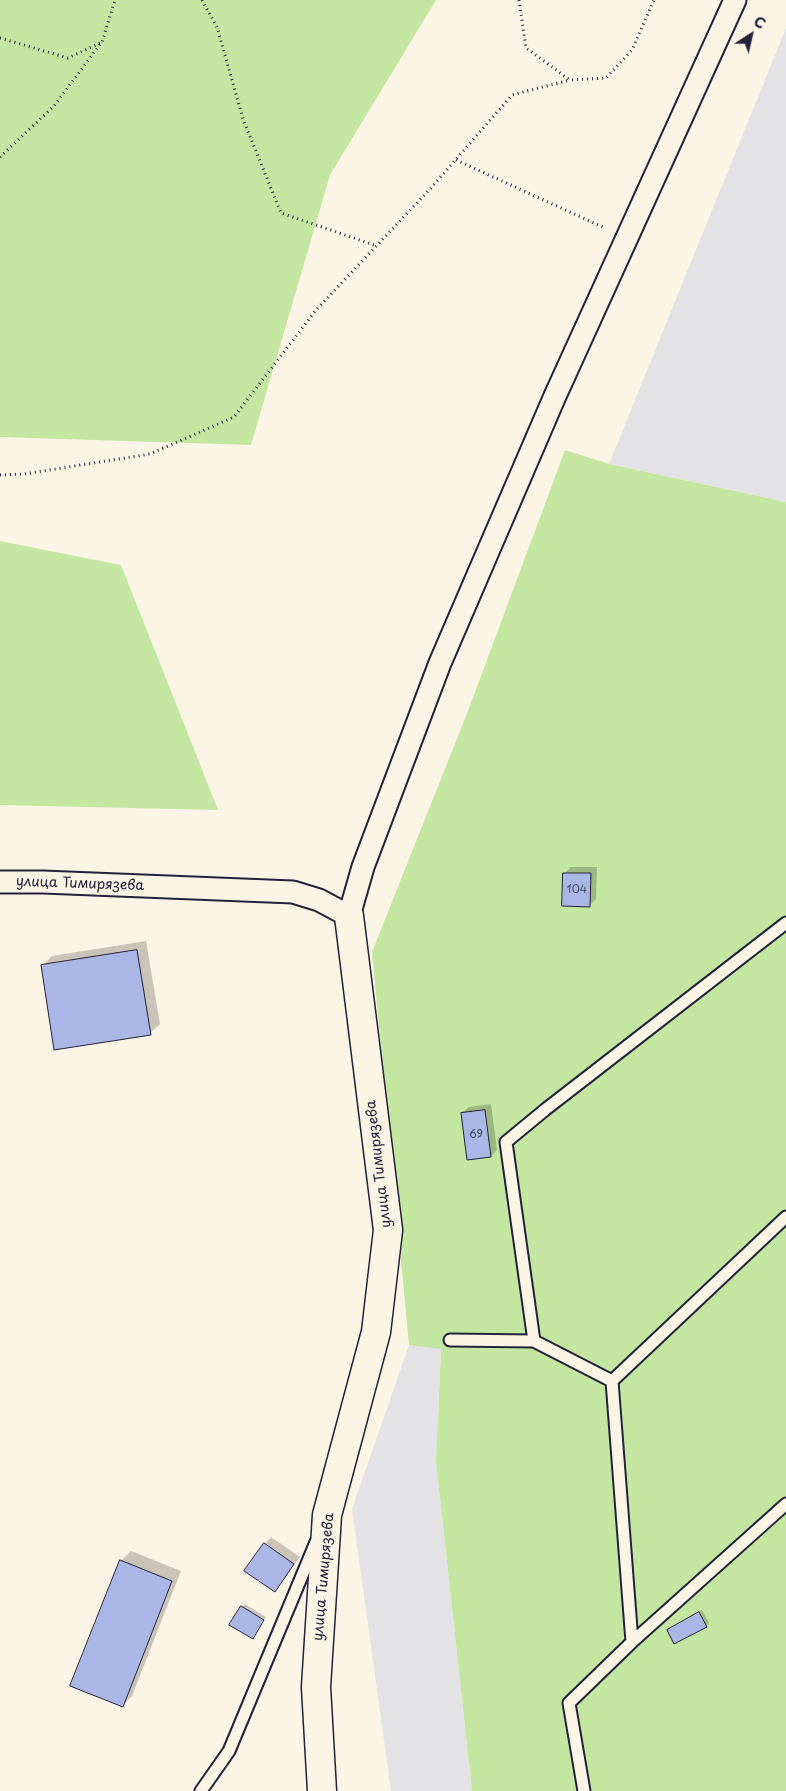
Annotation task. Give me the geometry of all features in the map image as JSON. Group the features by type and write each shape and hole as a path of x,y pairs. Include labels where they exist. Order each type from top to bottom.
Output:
{"street":[{"path":"349,916 363,867 440,663 555,396 735,0"},
{"name":"улица Тимирязева","path":"0,882 292,892 319,900 349,916 388,1230 376,1332 327,1515 316,1687 322,1791"}],"lane":[{"path":"534,1341 506,1142 786,923"},
{"path":"612,1382 786,1218"},
{"path":"450,1340 534,1341 612,1382"},
{"path":"612,1382 632,1642"},
{"path":"584,1791 569,1704 632,1642 786,1504"},
{"path":"201,1791 229,1751 327,1515"}],"path":[{"path":"0,158 54,106 102,42 115,0"},
{"path":"202,0 217,27 244,119 281,212 377,246"},
{"path":"519,0 526,48 570,80"},
{"path":"0,475 24,474 150,454 234,417 316,310 456,160 512,95 570,80 606,78 632,50 654,0"},
{"path":"0,38 68,58 102,42"},
{"path":"456,160 627,237"}],"shaded area":[{"path":"786,28 786,502 609,464"},
{"path":"409,1345 441,1348 436,1461 472,1791 391,1791 352,1509"}],"green space":[{"path":"0,0 436,0 330,175 251,445 0,437"},
{"path":"565,450 609,464 786,502 786,1791 472,1791 436,1461 441,1349 409,1345 372,952 468,711"},
{"path":"0,541 121,565 218,810 0,805"}],"building":[{"path":"563,873 591,873 590,907 562,906"},
{"path":"137,950 151,1035 54,1050 41,965"},
{"path":"485,1110 491,1157 467,1160 461,1113"},
{"path":"264,1543 294,1564 275,1592 244,1571"},
{"path":"120,1560 172,1581 123,1707 70,1686"},
{"path":"241,1606 264,1620 253,1639 229,1625"},
{"path":"699,1612 707,1627 674,1644 667,1630"}]}
